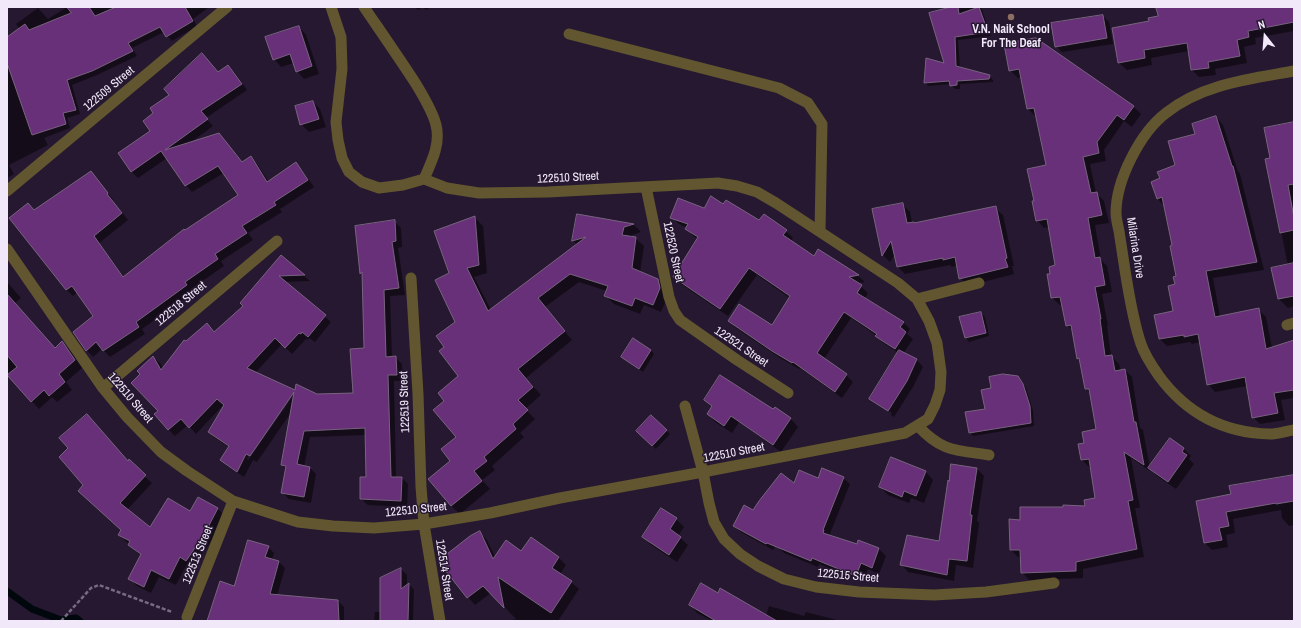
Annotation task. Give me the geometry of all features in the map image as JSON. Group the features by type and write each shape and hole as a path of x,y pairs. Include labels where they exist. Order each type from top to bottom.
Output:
{"street":[{"name":"122509 Street","path":"7,191 227,7"},
{"path":"331,7 341,37 342,69 336,122 342,158 349,172 362,182 379,188 403,185 424,179 434,158 437,141 436,126 425,99 418,87 364,7"},
{"path":"569,34 779,88 808,103 822,124 820,230"},
{"name":"Milarina Drive","path":"1294,71 1219,86 1187,98 1165,113 1146,133 1130,162 1119,190 1116,214 1130,300 1141,346 1151,364 1168,388 1187,406 1217,424 1245,431 1271,434 1294,430"},
{"name":"122510 Street","path":"7,249 103,388 127,417 161,452 233,501 298,522 374,528 424,524 490,513 560,498 905,433 928,419 935,405 940,390 937,343 929,321 917,299 898,283 820,230 757,192 737,186 718,183 548,192 479,193 448,188 424,179"},
{"name":"122520 Street","path":"646,186 669,297 674,311 680,320"},
{"name":"122518 Street","path":"103,388 277,241"},
{"name":"122519 Street","path":"411,278 424,524"},
{"path":"917,299 979,283"},
{"name":"122521 Street","path":"680,320 736,360 788,393"},
{"path":"685,406 703,472"},
{"path":"918,426 927,436 946,448 989,455"},
{"name":"122515 Street","path":"703,472 714,522 724,539 740,554 758,566 784,579 823,588 859,592 934,595 986,592 1054,583"},
{"name":"122513 Street","path":"187,617 233,501"},
{"name":"122514 Street","path":"424,524 440,621"}],"path":[{"path":"61,621 91,588 99,585 187,617"}],"building":[{"path":"67,7 89,7 95,16 116,7 185,7 193,21 166,37 160,27 128,43 133,51 92,71 67,80 76,110 63,113 66,124 32,135 7,63 7,37 25,24 29,30 71,13"},
{"path":"951,7 958,7 959,14 979,7 988,32 955,37 956,66 990,75 989,79 957,81 957,85 950,86 949,81 924,83 926,58 944,63 929,13"},
{"path":"1156,7 1294,7 1294,22 1248,31 1249,37 1237,40 1240,56 1208,62 1209,68 1191,70 1187,43 1144,50 1145,58 1118,63 1112,28 1149,21 1148,18 1158,16"},
{"path":"1103,15 1107,38 1055,47 1051,23"},
{"path":"299,26 312,66 296,72 290,54 273,60 265,37"},
{"path":"1036,38 1134,106 1124,120 1117,115 1097,142 1099,153 1083,157 1091,193 1097,192 1102,215 1088,218 1095,258 1100,257 1105,285 1095,287 1101,319 1105,356 1112,355 1115,371 1125,369 1134,422 1136,422 1144,465 1124,452 1133,500 1128,501 1137,549 1076,562 1076,571 1021,573 1020,550 1010,550 1009,519 1020,520 1020,507 1063,507 1063,505 1085,506 1084,500 1095,498 1089,459 1081,460 1078,444 1084,443 1082,432 1096,429 1089,389 1085,389 1079,358 1077,359 1071,325 1066,326 1060,297 1051,298 1047,274 1050,274 1049,267 1055,265 1047,219 1036,221 1032,201 1034,201 1027,169 1046,165 1034,108 1027,109 1019,69 1009,71 1004,44"},
{"path":"202,53 218,72 228,65 242,84 201,111 208,119 165,150 219,133 242,162 251,156 267,182 296,162 308,180 274,202 276,205 242,226 247,233 215,254 218,259 185,282 187,285 136,322 139,327 103,351 96,342 86,351 73,332 93,316 72,286 66,290 9,218 28,203 34,210 91,171 122,213 94,236 123,277 184,229 185,230 238,195 218,166 185,186 161,151 131,172 118,153 150,131 143,121 153,113 150,108 169,95 164,89"},
{"path":"313,101 319,119 300,125 295,106"},
{"path":"1216,116 1233,166 1257,262 1206,271 1215,317 1259,308 1266,349 1294,340 1294,390 1274,393 1278,413 1252,418 1245,377 1207,385 1198,334 1159,339 1154,315 1173,311 1168,286 1175,284 1173,277 1176,276 1170,246 1172,245 1162,197 1157,199 1151,182 1160,178 1157,172 1175,165 1168,141 1195,134 1192,124"},
{"path":"1294,122 1294,184 1288,185 1294,218 1294,230 1280,233 1265,159 1270,158 1264,128"},
{"path":"711,196 723,204 726,200 759,220 764,214 787,230 783,235 814,256 818,249 859,275 849,277 862,285 857,293 904,322 900,327 906,332 895,349 875,336 877,334 844,312 817,353 847,374 835,392 793,362 792,363 772,351 728,321 739,304 772,325 790,296 749,268 720,309 673,277 698,237 685,229 688,224 670,218 678,198 704,208"},
{"path":"903,203 907,223 914,223 996,206 1007,258 1005,259 1008,267 959,279 955,257 897,267 891,241 882,256 872,209"},
{"path":"577,214 634,224 624,227 622,235 636,237 632,268 658,279 660,288 653,305 635,298 632,306 604,296 608,286 570,274 538,298 565,331 518,369 533,387 518,400 528,410 513,424 516,429 484,457 487,461 474,471 482,481 451,506 428,479 450,461 441,449 456,437 433,410 444,401 438,393 458,376 439,351 444,347 436,336 455,322 435,280 449,273 434,231 475,216 479,265 467,268 488,311 586,237 572,241"},
{"path":"395,220 396,241 392,242 399,288 384,290 386,357 396,356 397,375 388,375 391,477 402,477 401,501 360,499 360,477 366,477 365,428 304,431 297,464 310,467 304,497 281,493 286,466 281,465 294,392 250,456 246,454 237,472 220,460 229,446 208,432 224,405 217,399 189,428 181,419 168,430 154,414 158,411 131,383 140,374 137,371 153,356 161,370 184,340 186,341 207,323 214,332 243,306 240,303 281,255 305,275 279,276 326,315 308,337 302,332 301,334 299,333 285,348 275,338 247,368 295,390 296,384 317,394 353,393 350,349 364,348 362,272 360,274 355,226"},
{"path":"1294,263 1294,296 1278,299 1271,268"},
{"path":"7,294 55,348 62,341 75,360 59,374 65,382 49,396 44,390 31,402 7,375 17,367 7,355"},
{"path":"981,312 986,333 965,338 959,317"},
{"path":"633,338 651,350 639,369 621,357"},
{"path":"899,350 917,359 907,381 888,411 869,399"},
{"path":"1003,374 1018,376 1023,384 1030,406 1031,423 969,433 965,412 985,409 981,390 991,388 989,377"},
{"path":"720,375 773,409 775,407 791,418 773,445 731,416 724,426 707,414 712,406 704,400"},
{"path":"87,414 128,461 129,459 146,475 120,503 150,527 168,498 190,511 198,497 218,508 205,533 186,561 180,557 169,579 151,570 144,587 128,579 141,554 128,545 130,541 118,535 121,530 78,491 83,485 59,457 68,448 59,438"},
{"path":"651,415 667,430 652,446 636,431"},
{"path":"1170,438 1184,448 1182,452 1187,455 1168,482 1148,468"},
{"path":"891,457 926,471 916,496 904,491 902,497 879,487"},
{"path":"951,464 977,468 970,515 972,515 967,561 949,559 947,575 900,565 907,535 939,541"},
{"path":"822,468 844,477 823,533 857,544 858,540 879,548 872,568 861,563 856,576 812,558 811,561 767,543 766,544 733,526 744,505 753,510 781,473 794,483 799,470 818,478"},
{"path":"1294,475 1294,501 1226,512 1229,526 1219,528 1222,540 1204,543 1196,501 1231,494 1229,486"},
{"path":"661,508 677,518 670,529 681,537 669,555 642,537"},
{"path":"480,531 493,559 506,540 521,551 531,537 559,557 552,568 572,581 551,613 498,577 504,608 483,586 467,598 438,561 470,536"},
{"path":"248,540 269,546 265,557 279,561 270,594 338,600 339,621 207,621 220,581 234,586"},
{"path":"401,568 401,589 409,583 408,621 380,621 380,578"},
{"path":"701,583 718,593 720,588 777,621 716,621 689,605"}],"waterway":[{"path":"7,591 32,609 61,620 76,618 80,621"}],"place":[{"name":"V.N. Naik School For The Deaf","path":"1011,17"}]}
